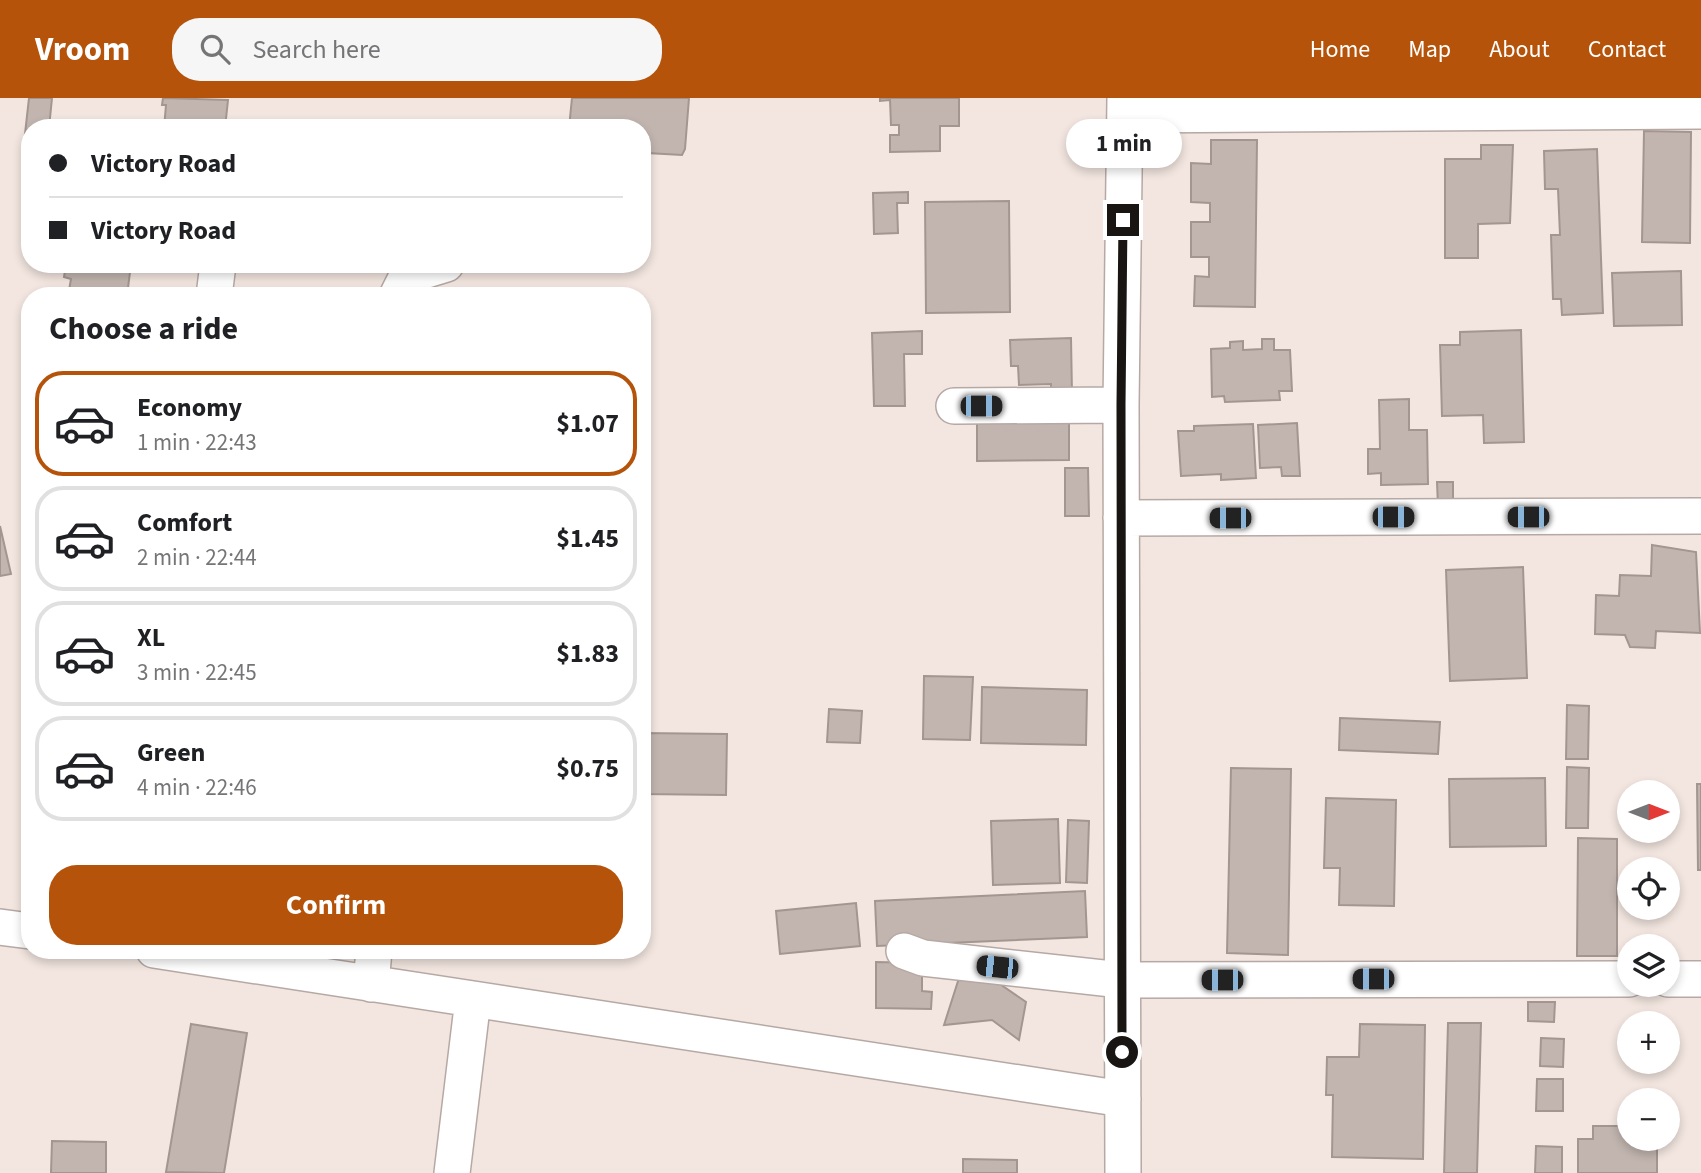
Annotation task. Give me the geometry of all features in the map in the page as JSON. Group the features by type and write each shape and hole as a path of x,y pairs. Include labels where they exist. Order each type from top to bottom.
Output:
{"street":[{"path":"1123,1173 1121,405 1125,106 1701,111"},
{"path":"402,287 407,276 417,273"},
{"path":"954,407 1121,405"},
{"path":"1121,518 1701,516"},
{"path":"0,927 21,930"},
{"path":"904,951 923,958 1121,980 1617,979"},
{"path":"269,959 372,967 473,999 1122,1099"},
{"path":"1680,979 1701,979"},
{"path":"452,1173 473,999"}],"building":[{"path":"29,98 52,98 50,119 27,119"},
{"path":"163,98 228,100 226,119 165,119 166,105 162,105"},
{"path":"572,98 689,98 685,149 682,155 651,153 651,119 570,119"},
{"path":"880,98 959,98 959,126 940,126 940,151 890,152 890,135 899,135 899,125 891,125 890,100 880,101"},
{"path":"1644,131 1691,132 1690,243 1642,242"},
{"path":"1211,140 1257,140 1255,307 1194,306 1195,276 1209,277 1209,257 1191,257 1191,222 1210,222 1210,203 1191,202 1191,163 1211,164"},
{"path":"1481,145 1513,145 1510,223 1478,224 1478,258 1445,258 1445,159 1481,159"},
{"path":"1597,149 1603,313 1562,315 1561,299 1553,299 1551,235 1560,235 1558,189 1545,189 1544,151"},
{"path":"908,192 908,203 897,203 898,233 874,234 873,193"},
{"path":"1009,201 1010,312 926,313 925,202"},
{"path":"1681,271 1682,325 1614,326 1612,273"},
{"path":"65,273 130,273 128,287 70,287 71,279 64,277"},
{"path":"1521,330 1524,442 1484,443 1483,415 1442,416 1440,345 1460,345 1460,332"},
{"path":"922,331 922,354 904,354 905,406 874,406 872,333"},
{"path":"1071,338 1072,394 1051,394 1051,384 1019,385 1018,366 1011,366 1010,340"},
{"path":"1262,339 1274,339 1274,350 1290,350 1292,391 1279,391 1280,400 1225,402 1224,396 1212,397 1211,349 1230,348 1230,342 1243,341 1243,350 1262,349"},
{"path":"1409,399 1409,430 1427,430 1428,484 1381,485 1381,473 1368,474 1368,449 1380,449 1379,400"},
{"path":"1069,418 1069,460 977,461 977,419"},
{"path":"1297,423 1300,476 1282,476 1281,467 1260,468 1258,425"},
{"path":"1253,424 1256,478 1221,480 1221,474 1181,476 1178,431 1194,431 1194,426"},
{"path":"1065,468 1088,468 1089,516 1065,516"},
{"path":"1437,482 1453,482 1453,507 1438,507"},
{"path":"0,526 11,574 0,576"},
{"path":"1652,545 1696,552 1700,633 1656,631 1655,648 1630,647 1625,635 1595,634 1596,595 1619,596 1620,575 1651,576"},
{"path":"1523,567 1527,678 1450,681 1446,570"},
{"path":"924,676 973,677 970,740 923,739"},
{"path":"982,687 1087,690 1086,745 981,743"},
{"path":"1567,705 1589,706 1588,759 1566,759"},
{"path":"829,709 862,711 860,743 827,742"},
{"path":"1340,718 1440,722 1438,754 1339,750"},
{"path":"651,733 727,734 726,795 651,794"},
{"path":"1567,767 1589,768 1588,828 1566,828"},
{"path":"1231,768 1291,769 1288,955 1227,953"},
{"path":"1545,778 1546,846 1450,847 1449,779"},
{"path":"1697,784 1701,784 1701,870 1698,870"},
{"path":"1326,798 1396,800 1394,906 1339,905 1340,868 1324,868"},
{"path":"1058,819 1060,883 993,885 991,821"},
{"path":"1068,820 1089,821 1087,883 1066,882"},
{"path":"1578,838 1617,839 1617,956 1577,956"},
{"path":"1085,891 1087,937 877,946 875,901"},
{"path":"856,903 860,946 780,954 776,911"},
{"path":"876,962 922,963 922,991 932,992 931,1009 876,1008"},
{"path":"959,978 991,978 1026,1002 1019,1040 992,1020 944,1025"},
{"path":"1528,1002 1555,1002 1554,1022 1528,1021"},
{"path":"1448,1023 1481,1023 1477,1173 1444,1173"},
{"path":"191,1024 247,1033 224,1173 166,1172"},
{"path":"1360,1024 1425,1025 1423,1159 1332,1157 1333,1095 1326,1095 1327,1057 1359,1057"},
{"path":"1541,1038 1564,1039 1563,1067 1540,1066"},
{"path":"1537,1079 1563,1079 1563,1111 1536,1111"},
{"path":"1593,1126 1617,1126 1617,1151 1657,1151 1657,1173 1578,1173 1578,1139 1593,1139"},
{"path":"52,1141 106,1142 106,1173 51,1173"},
{"path":"1536,1146 1562,1147 1562,1173 1535,1173"},
{"path":"963,1159 1017,1160 1017,1173 963,1173"}],"route":[{"path":"1122,1052 1123,220"}]}
